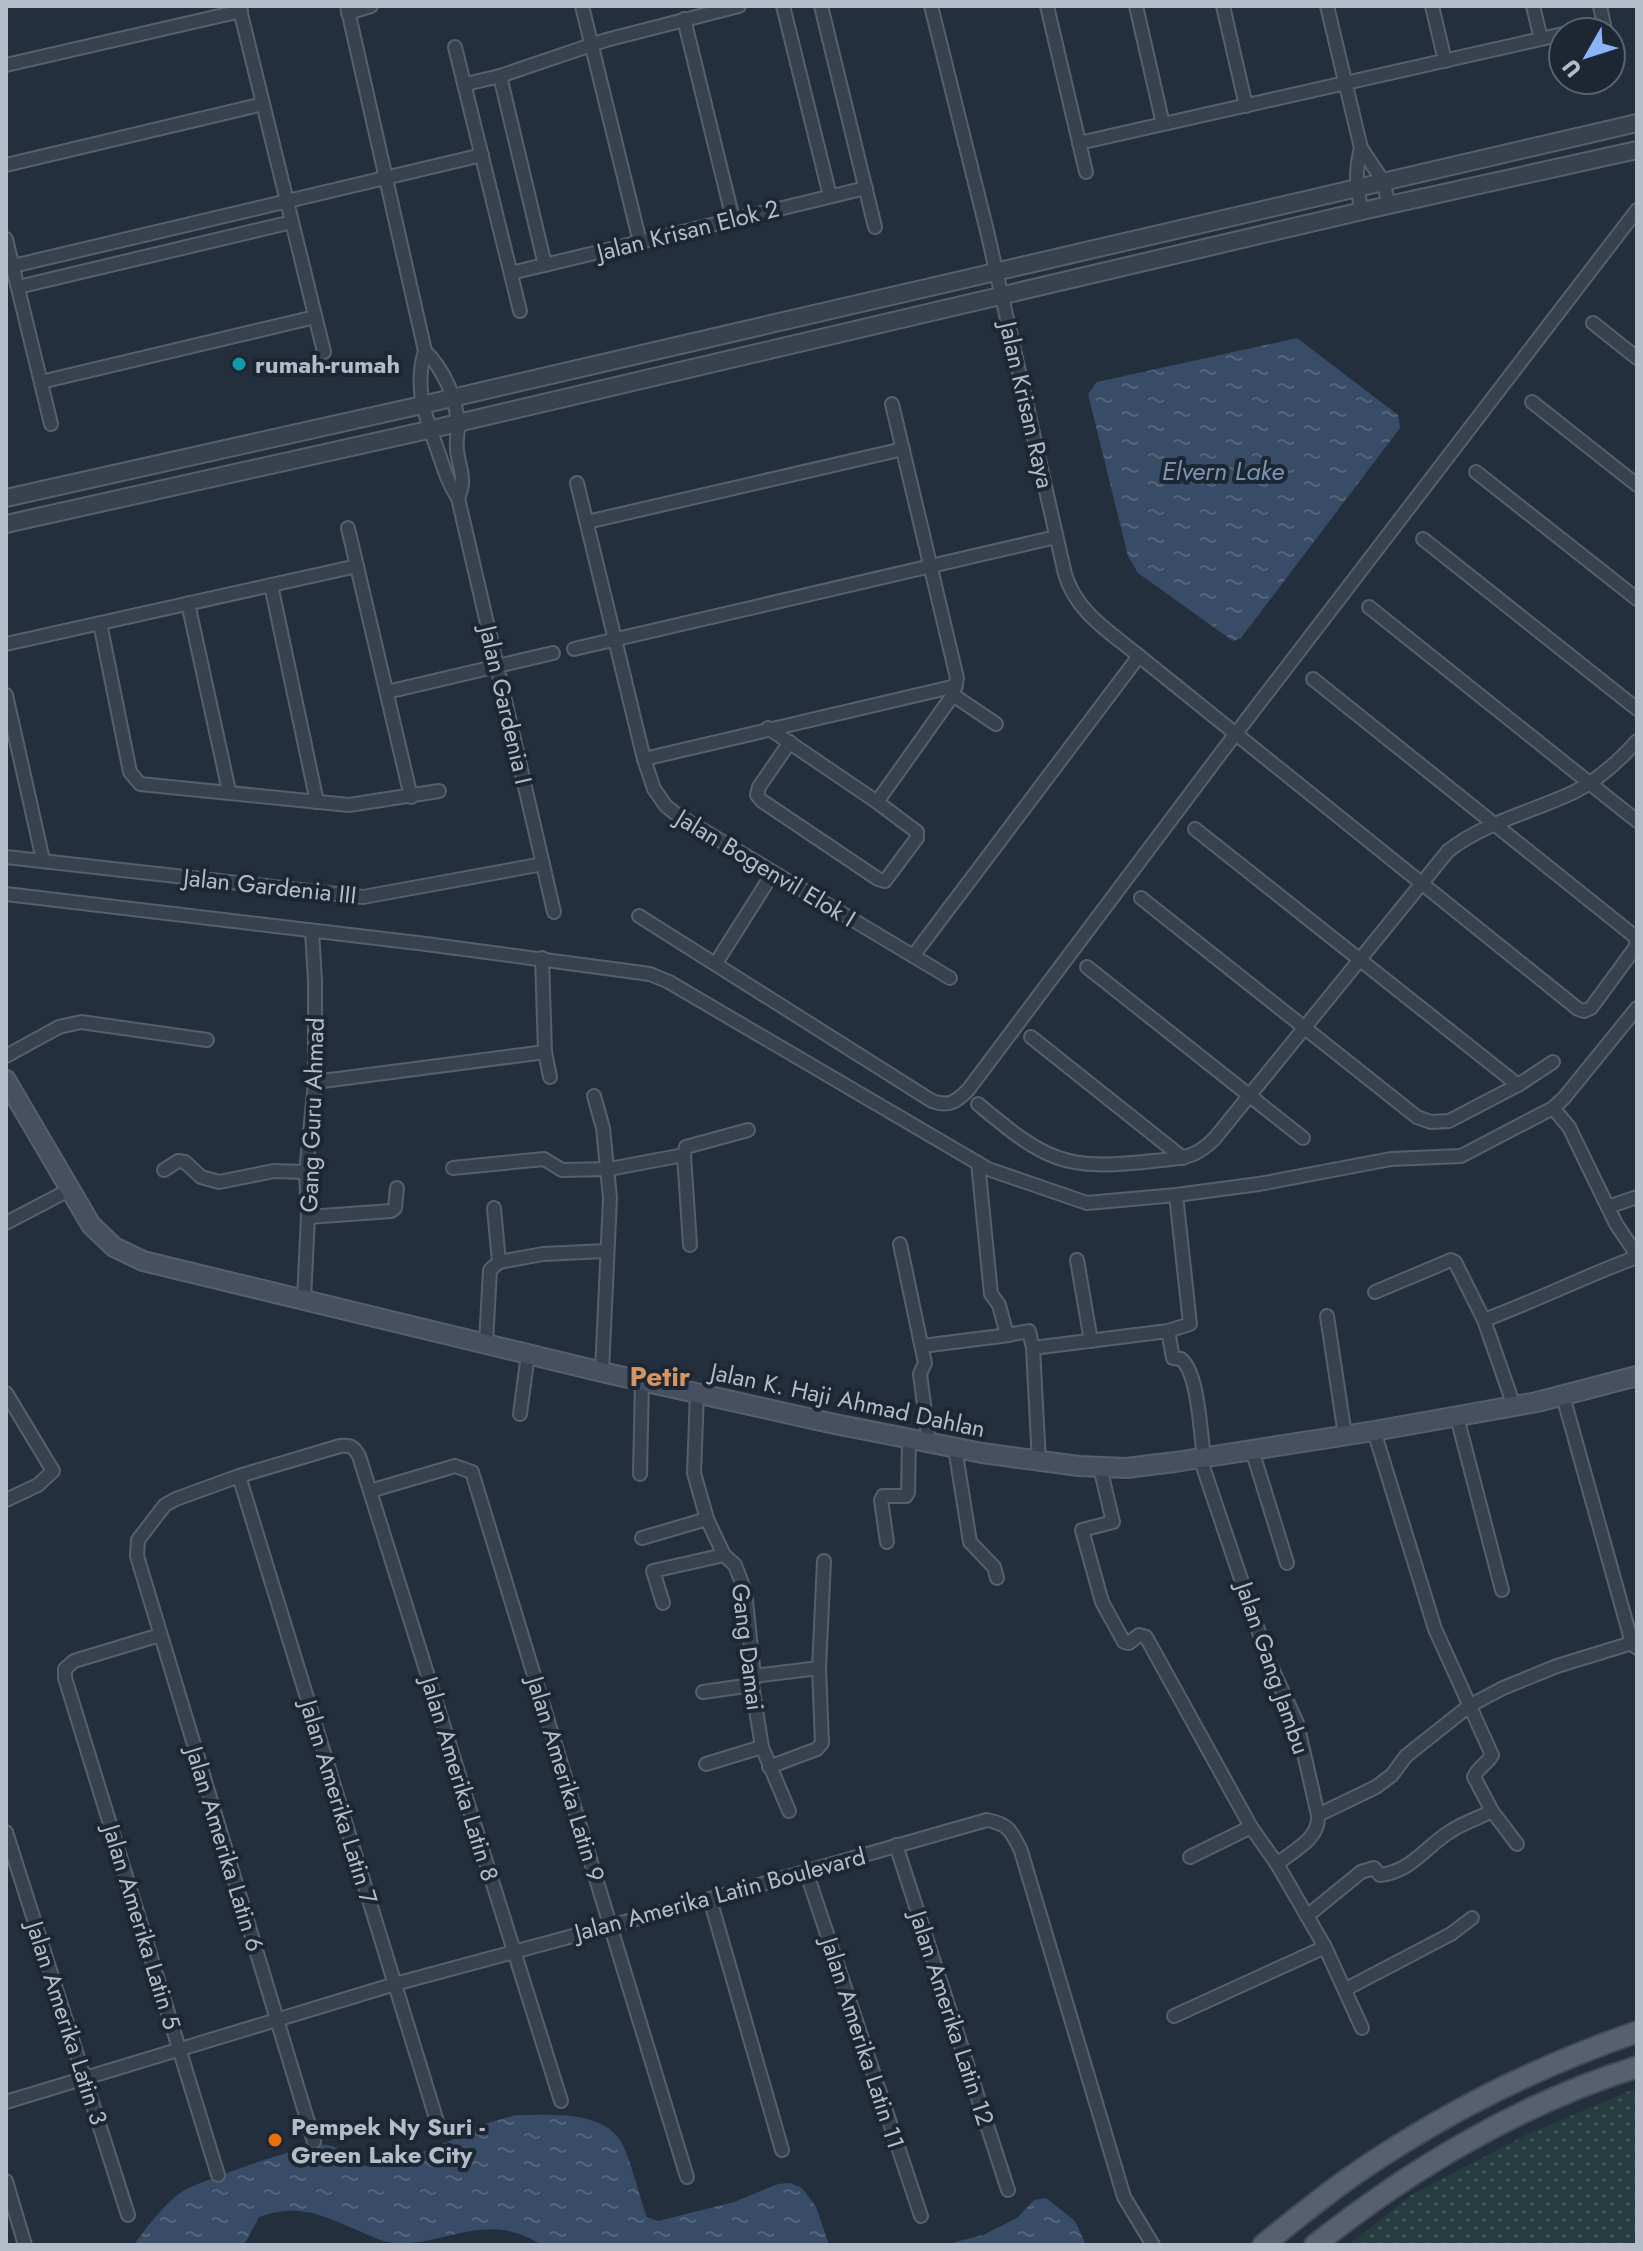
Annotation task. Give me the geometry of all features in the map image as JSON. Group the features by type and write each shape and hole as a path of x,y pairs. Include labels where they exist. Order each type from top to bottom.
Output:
{"main road":[{"name":"Jalan K. Haji Ahmad Dahlan","path":"6,1080 91,1225 101,1237 128,1255 159,1266 602,1372 955,1448 1039,1462 1126,1468 1457,1417 1563,1396 1637,1376"},
{"path":"1263,2245 1355,2174 1474,2102 1577,2053 1637,2032"},
{"path":"1315,2245 1367,2203 1491,2129 1596,2080 1637,2067"}],"street":[{"path":"371,6 347,9 425,351"},
{"path":"582,6 640,242"},
{"path":"466,84 500,76 591,44 739,6"},
{"path":"783,6 830,196"},
{"path":"821,6 875,227"},
{"name":"Jalan Krisan Raya","path":"931,6 997,271 1056,537 1075,598 1092,617 1139,656 1578,1009 1584,1011 1591,1008 1637,941"},
{"path":"1047,6 1086,172"},
{"path":"1136,6 1163,124"},
{"path":"1223,6 1246,106"},
{"path":"1327,6 1361,148 1383,181 1389,205"},
{"path":"1432,6 1445,61"},
{"path":"1533,6 1541,39"},
{"path":"6,65 240,9 324,352"},
{"path":"684,19 733,219"},
{"path":"1079,143 1547,38"},
{"path":"455,47 520,311"},
{"path":"500,76 545,265"},
{"path":"6,165 263,104"},
{"path":"6,498 422,405 1637,123"},
{"path":"1361,148 1355,187 1362,211"},
{"path":"6,524 428,430 1362,211 1636,152"},
{"path":"13,266 482,155"},
{"name":"Jalan Krisan Elok 2","path":"511,273 866,188"},
{"path":"639,916 932,1101 945,1105 956,1102 1637,210"},
{"path":"18,287 292,222"},
{"path":"6,239 51,424"},
{"path":"41,382 315,317"},
{"path":"1593,323 1637,358"},
{"name":"Jalan Gardenia I","path":"458,498 464,477 457,450 458,423 439,365 425,351 420,368 422,405 446,479 458,498 554,912"},
{"path":"1532,402 1637,485"},
{"path":"877,802 954,691 957,678 892,404"},
{"path":"587,522 903,449"},
{"path":"439,454 457,450"},
{"path":"1476,472 1637,599"},
{"name":"Jalan Bogenvil Elok I","path":"577,483 644,759 654,789 666,806 950,978"},
{"path":"348,528 411,797"},
{"path":"574,649 1056,537"},
{"path":"1423,539 1637,709"},
{"path":"6,644 357,566"},
{"path":"271,585 317,802"},
{"path":"188,603 229,791"},
{"path":"1369,607 1637,821"},
{"path":"100,623 130,772 140,784 349,805 439,791"},
{"path":"387,692 553,653"},
{"path":"913,956 1139,656"},
{"path":"1313,679 1637,941"},
{"path":"644,759 768,728 954,691 996,724"},
{"path":"6,695 43,860"},
{"path":"768,728 790,742 877,802 917,832 917,838 885,881 757,795 759,787 790,742"},
{"path":"978,1104 1024,1142 1074,1163 1112,1166 1183,1158 1205,1149 1421,881 1455,845 1591,783 1637,741"},
{"path":"1195,829 1518,1085"},
{"name":"Jalan Gardenia III","path":"6,857 363,897 543,864"},
{"path":"716,963 773,873"},
{"path":"6,894 542,958 660,977 978,1163 1087,1203 1259,1184 1391,1159 1461,1156 1553,1108 1637,1008"},
{"path":"1141,898 1417,1117 1431,1122 1449,1121 1518,1085 1553,1062"},
{"name":"Gang Guru Ahmad","path":"304,1299 308,1217 306,1172 315,1082 312,931"},
{"path":"542,958 545,1052 550,1077"},
{"path":"1087,967 1303,1138"},
{"path":"6,1056 59,1027 81,1022 207,1040"},
{"path":"1031,1037 1183,1158"},
{"path":"315,1082 545,1052"},
{"path":"594,1096 609,1169 602,1372"},
{"path":"1484,1320 1637,1256 1608,1207 1569,1127 1553,1108"},
{"path":"690,1245 684,1155 688,1145 748,1130"},
{"path":"453,1168 544,1159 562,1170 609,1169 684,1155"},
{"path":"164,1170 178,1161 185,1162 201,1177 219,1182 274,1171 306,1172"},
{"path":"978,1163 991,1294 999,1305 1004,1331 1009,1335"},
{"path":"308,1217 391,1211 395,1208 397,1188"},
{"path":"6,1223 69,1190"},
{"path":"1033,1348 1188,1327 1176,1195"},
{"path":"1608,1207 1637,1197"},
{"path":"494,1208 499,1262"},
{"path":"900,1244 925,1365 920,1374 929,1443"},
{"path":"486,1343 490,1270 499,1262 543,1254 606,1251"},
{"path":"1077,1260 1091,1341"},
{"path":"1375,1292 1451,1260 1459,1266 1484,1320 1514,1406"},
{"path":"1327,1316 1345,1435"},
{"path":"922,1346 1029,1331 1033,1348 1039,1462"},
{"name":"Jalan Gang Jambu","path":"1168,1331 1173,1358 1181,1359 1188,1365 1193,1378 1202,1458 1269,1662 1297,1723 1318,1815"},
{"path":"520,1414 528,1354"},
{"path":"640,1474 642,1380"},
{"path":"6,1393 53,1471 38,1485 6,1500"},
{"name":"Gang Damai","path":"697,1393 694,1473 707,1519 724,1555 735,1565 745,1591 762,1747 789,1811"},
{"path":"1277,1864 1315,1834 1319,1826 1318,1815 1376,1787 1392,1775 1406,1756 1469,1706 1557,1666 1635,1646 1563,1396"},
{"path":"1457,1417 1502,1590"},
{"path":"1374,1431 1435,1629 1492,1755 1474,1777 1492,1811 1517,1844"},
{"path":"887,1542 881,1500 883,1496 906,1496 908,1493 909,1439"},
{"name":"Jalan Amerika Latin 8","path":"239,1476 340,1446 355,1448 561,2101"},
{"path":"955,1448 970,1542 994,1567 997,1578"},
{"path":"1252,1450 1287,1563"},
{"name":"Jalan Amerika Latin 9","path":"370,1491 455,1466 472,1472 687,2177"},
{"path":"1100,1467 1113,1522 1082,1530 1102,1602 1124,1642 1129,1643 1139,1635 1146,1637 1251,1827 1277,1864 1325,1947 1362,2028"},
{"name":"Jalan Amerika Latin 6","path":"239,1476 165,1505 138,1540 137,1556 314,2142"},
{"name":"Jalan Amerika Latin 7","path":"239,1476 439,2128"},
{"path":"642,1538 707,1519"},
{"path":"663,1603 653,1571 724,1555"},
{"path":"769,1767 817,1749 822,1743 819,1668 824,1561"},
{"name":"Jalan Amerika Latin 5","path":"160,1635 74,1661 65,1669 65,1678 218,2175"},
{"path":"703,1692 819,1668"},
{"path":"706,1764 762,1747"},
{"path":"1307,1916 1361,1872 1374,1868 1380,1875 1393,1872 1413,1862 1454,1828 1492,1811"},
{"name":"Jalan Amerika Latin Boulevard","path":"6,2102 395,1984 987,1820 1002,1822 1021,1851 1124,2197 1153,2245"},
{"path":"1190,1857 1251,1827"},
{"name":"Jalan Amerika Latin 3","path":"6,1832 8,1847 128,2215"},
{"name":"Jalan Amerika Latin 12","path":"896,1845 1008,2190"},
{"name":"Jalan Amerika Latin 11","path":"806,1871 921,2216"},
{"path":"710,1899 782,2150"},
{"path":"1346,1989 1451,1934 1472,1918"},
{"path":"1174,2016 1325,1947"},
{"path":"6,2181 25,2245"}],"green space":[{"path":"1637,2088 1637,2245 1348,2245 1413,2194 1528,2134"}],"water":[{"name":"Elvern Lake","path":"1297,338 1398,415 1400,428 1241,638 1233,641 1138,573 1128,556 1088,394 1097,382"},
{"path":"516,2115 572,2116 600,2123 611,2130 624,2148 647,2217 658,2221 734,2202 778,2184 790,2183 802,2188 816,2207 829,2245 542,2245 521,2234 500,2230 481,2230 425,2241 387,2242 313,2213 288,2211 259,2217 244,2245 134,2245 178,2194 256,2163 300,2149 327,2145 343,2150 365,2166 394,2163 452,2140 473,2127"},
{"path":"1046,2198 1075,2221 1086,2245 944,2245 983,2235 1017,2218 1034,2200"}],"place":[{"name":"rumah-rumah","path":"239,364"},
{"name":"Pempek Ny Suri - Green Lake City","path":"275,2140"}],"district":[{"name":"Petir","path":"660,1376"}]}
